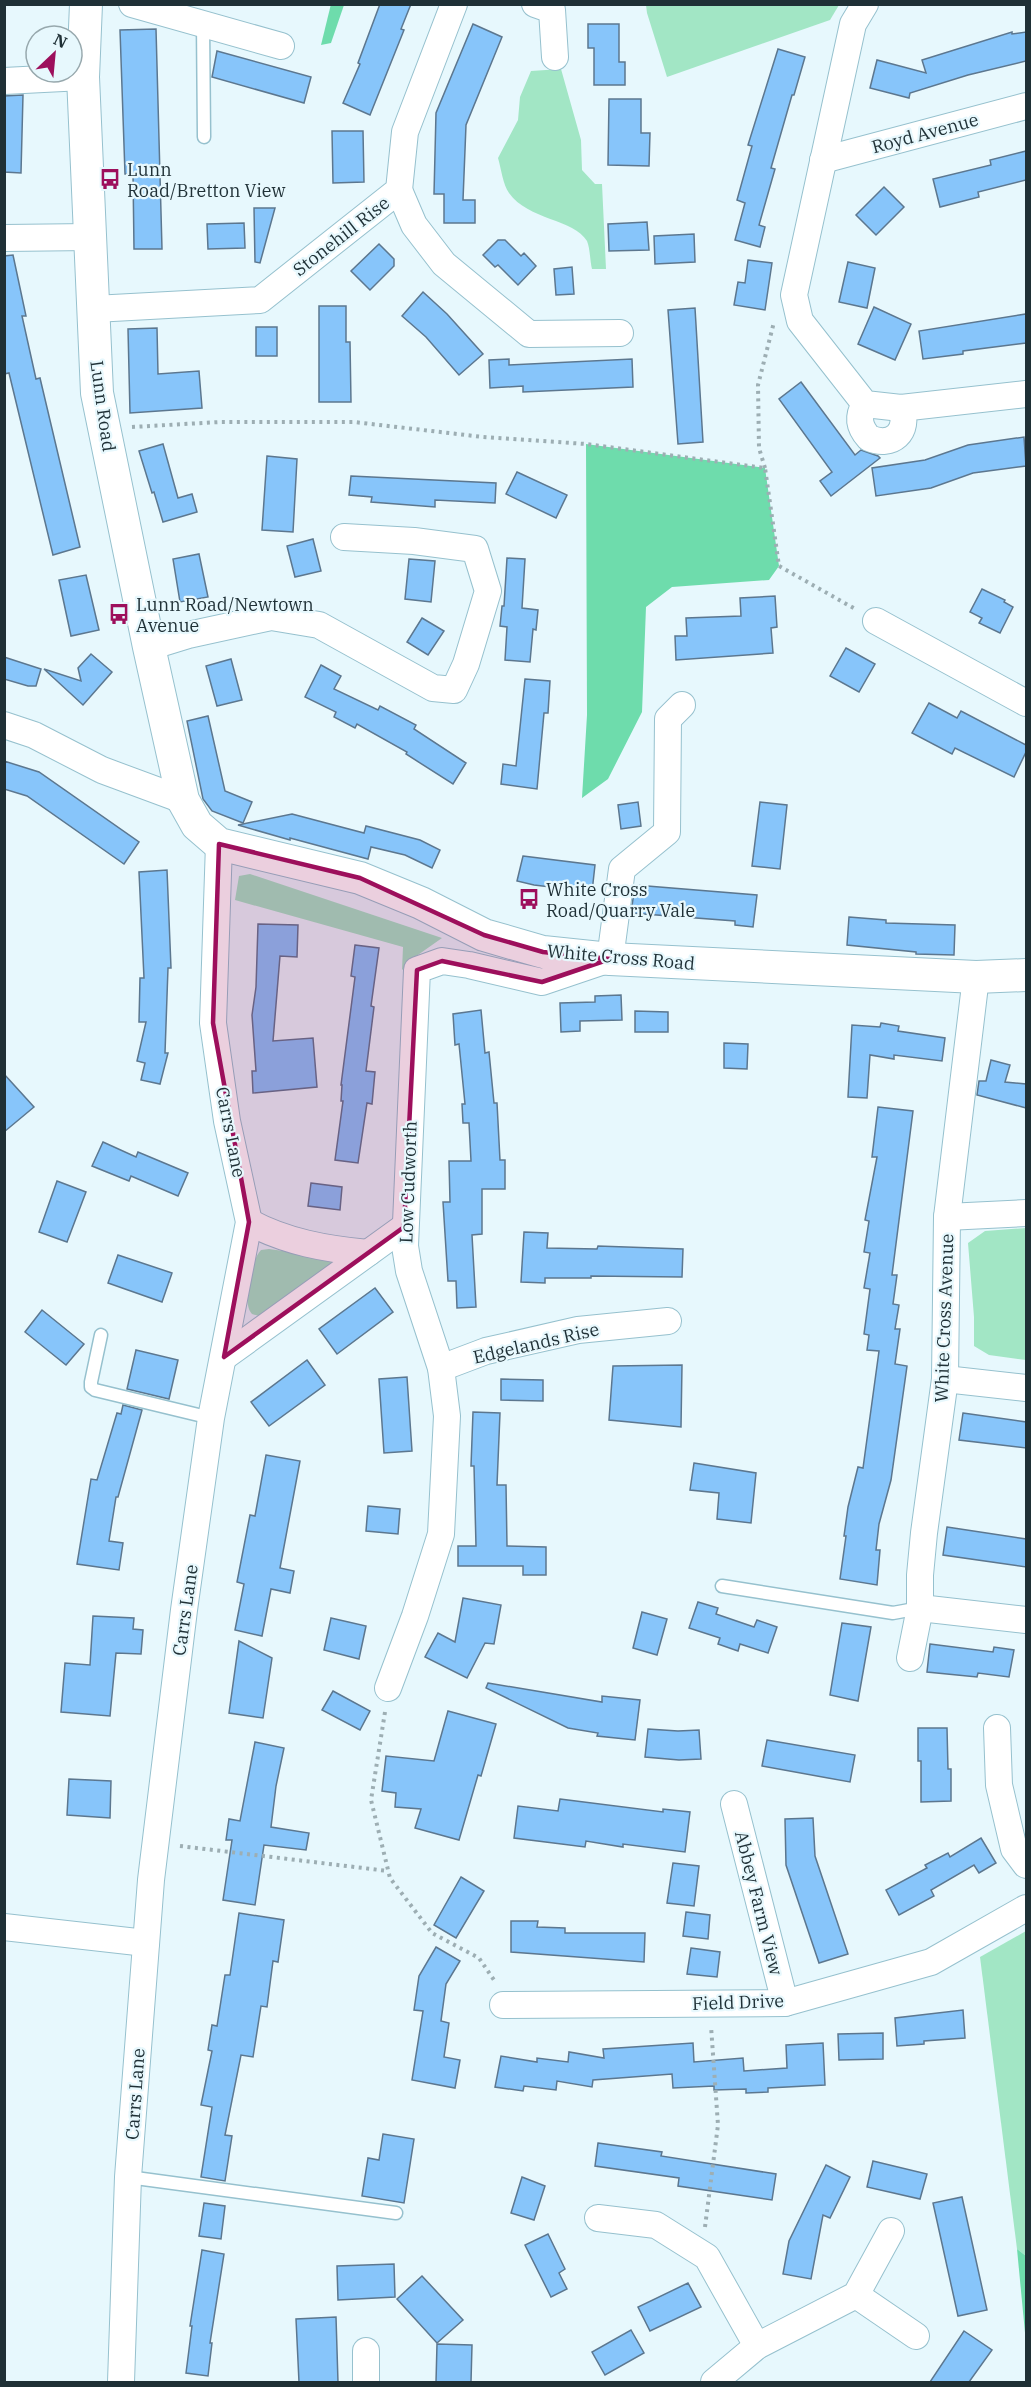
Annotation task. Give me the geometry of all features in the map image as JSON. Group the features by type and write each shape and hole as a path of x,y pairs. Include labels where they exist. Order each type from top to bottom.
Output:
{"street":[{"name":"Lunn Road","path":"84,53 86,4"},
{"path":"132,4 281,46"},
{"name":"Stonehill Rise","path":"94,309 260,300 399,190 405,132 454,4"},
{"path":"553,6 555,57"},
{"path":"859,14 794,296 800,321 866,404 901,408 1026,394"},
{"path":"4,81 24,80"},
{"name":"Lunn Road","path":"83,84 98,393 148,647 183,800"},
{"name":"Royd Avenue","path":"824,160 1026,106"},
{"path":"399,190 414,225 444,264 529,334 620,333"},
{"path":"4,238 90,237"},
{"path":"866,404 861,411 860,425 869,438 883,442 891,440 902,430 904,415 901,408"},
{"path":"148,647 188,635 271,617 319,625 433,688 454,690 466,664 488,591 475,549 414,541 344,537"},
{"path":"876,621 1026,703"},
{"path":"610,959 622,869 668,832 668,718 682,705"},
{"path":"4,725 34,735 102,770 183,800"},
{"name":"White Cross Road","path":"183,800 197,825 219,844 360,878 421,903 484,935 543,952 610,959 976,977 1026,975"},
{"name":"Carrs Lane","path":"121,2382 128,2177 156,1843 184,1610 211,1418 249,1222 227,1121 213,1023 219,844"},
{"name":"Low Cudworth","path":"388,1688 415,1616 441,1534 447,1416 441,1368 410,1271 405,1246 404,1227 417,970 441,961 542,982 610,959"},
{"name":"White Cross Avenue","path":"910,1658 921,1608 920,1575 924,1533 945,1379 947,1217 976,977"},
{"path":"947,1217 1026,1213"},
{"path":"249,1222 273,1234 302,1243 368,1254"},
{"path":"224,1357 404,1227"},
{"name":"Edgelands Rise","path":"441,1368 486,1351 578,1330 668,1321"},
{"path":"945,1379 1026,1388"},
{"path":"921,1608 1026,1620"},
{"path":"998,1728 999,1785 1014,1849 1026,1865"},
{"name":"Abbey Farm View","path":"734,1804 785,2003"},
{"name":"Field Drive","path":"508,2005 785,2003 931,1962 1026,1908"},
{"path":"4,1928 146,1943"},
{"path":"598,2218 656,2225 707,2257 757,2346"},
{"path":"714,2382 757,2346 856,2295 891,2231"},
{"path":"856,2295 916,2336"},
{"path":"366,2351 366,2382"}],"lane":[{"path":"203,23 204,137"},
{"path":"101,1335 91,1387 95,1390 211,1418"},
{"path":"722,1586 893,1612 921,1608"},
{"path":"128,2177 396,2213"}],"path":[{"path":"794,296 780,298 758,385 759,448 765,468 779,566 876,621"},
{"path":"105,429 220,422 354,422 483,437 586,444 765,468"},
{"path":"388,1688 371,1800 390,1878 432,1933 479,1958 508,2005"},
{"path":"156,1843 388,1871"},
{"path":"696,2250 704,2233 718,2125 709,2004"}],"highlighted area":[{"path":"219,844 360,878 484,935 543,952 610,959 542,982 442,961 417,970 404,1227 224,1357 249,1222 213,1023"}],"green space":[{"path":"331,4 344,5 331,43 321,45"},
{"path":"646,4 839,5 830,20 667,77"},
{"path":"561,69 581,140 582,170 595,184 602,184 606,269 592,269 588,244 581,234 517,202 507,190 498,158 518,120 520,97 531,71"},
{"path":"586,444 765,468 779,566 769,580 672,587 646,607 642,712 608,779 582,798 587,715"},
{"path":"250,874 442,938 415,957 402,970 403,947 235,900 239,876"},
{"path":"1026,1228 1026,1360 989,1355 974,1346 968,1243 985,1231"},
{"path":"269,1249 340,1259 259,1316 252,1314 249,1309 247,1292 257,1255 261,1250"},
{"path":"1026,1931 1026,2256 1017,2249 980,1957"},
{"path":"1017,2249 1026,2256 1026,2343"}],"building":[{"path":"380,4 411,4 401,29 404,30 370,115 343,103 360,64 358,63"},
{"path":"473,24 502,37 466,125 463,200 475,200 475,223 444,223 444,194 434,194 436,113"},
{"path":"588,24 619,24 619,62 625,62 625,85 594,85 594,48 588,48"},
{"path":"156,29 162,249 134,249 133,174 125,174 120,30"},
{"path":"1012,32 1012,34 1026,32 1026,61 968,75 910,93 909,98 870,88 877,60 926,73 922,60"},
{"path":"778,49 805,57 771,168 775,169 759,225 765,227 760,247 735,240 745,203 737,200 752,146 748,145"},
{"path":"217,51 311,77 304,103 212,77"},
{"path":"23,95 21,173 4,172 4,96"},
{"path":"609,99 641,99 641,133 650,133 649,166 608,165"},
{"path":"332,131 363,131 364,182 333,183"},
{"path":"1026,151 1026,180 978,192 979,197 940,207 933,179 991,165 990,160"},
{"path":"884,187 904,207 876,235 856,215"},
{"path":"254,208 275,208 260,263 255,262"},
{"path":"647,222 649,250 609,251 608,224"},
{"path":"244,223 245,248 208,249 207,224"},
{"path":"694,234 695,262 655,264 654,236"},
{"path":"498,240 505,240 521,256 524,253 536,266 518,285 498,265 495,267 483,255"},
{"path":"379,244 394,259 394,266 370,290 351,271"},
{"path":"13,255 26,316 22,316 36,379 40,378 80,547 53,555 9,373 4,374 4,256"},
{"path":"748,260 772,263 765,310 734,305 738,282 745,283"},
{"path":"848,262 875,268 867,308 839,302"},
{"path":"572,267 574,294 556,295 554,269"},
{"path":"423,292 447,314 483,354 459,375 426,337 402,316"},
{"path":"319,306 346,306 346,342 350,342 351,402 319,402"},
{"path":"874,307 911,324 895,360 858,344"},
{"path":"695,308 703,442 678,444 668,310"},
{"path":"1026,314 1026,343 923,359 919,331"},
{"path":"256,327 277,327 277,356 256,356"},
{"path":"157,328 158,374 199,371 202,408 130,413 128,329"},
{"path":"509,359 509,365 632,359 633,387 523,392 523,386 490,388 489,360"},
{"path":"801,382 855,455 861,450 880,458 831,496 820,481 832,472 779,399"},
{"path":"1024,437 1026,466 973,473 931,488 876,496 872,468 925,460 968,445"},
{"path":"163,444 178,498 192,494 197,512 163,522 139,451"},
{"path":"267,456 297,459 293,532 262,530"},
{"path":"517,472 567,495 556,518 506,494"},
{"path":"351,476 496,483 495,503 435,500 435,507 371,502 372,497 349,495"},
{"path":"313,539 321,571 295,577 287,546"},
{"path":"199,554 208,597 180,602 173,559"},
{"path":"507,558 525,559 522,608 538,610 536,630 533,629 530,662 505,660 507,627 500,626 502,606 504,606"},
{"path":"409,559 435,561 431,602 405,599"},
{"path":"86,575 99,630 71,636 59,580"},
{"path":"982,589 1005,600 1004,602 1013,607 1000,633 979,623 982,618 970,612"},
{"path":"775,596 777,627 771,628 773,653 676,660 675,636 687,636 686,618 741,616 740,598"},
{"path":"422,618 444,631 428,655 407,642"},
{"path":"846,648 875,664 859,692 830,676"},
{"path":"91,654 112,672 83,705 44,669 81,681 78,668"},
{"path":"4,657 41,669 36,686 4,679"},
{"path":"231,659 242,700 217,706 206,666"},
{"path":"321,665 341,676 334,689 378,710 380,706 416,725 414,729 466,763 453,784 406,754 407,752 357,724 355,728 334,717 336,712 305,697"},
{"path":"525,679 550,681 548,713 544,713 537,789 501,784 503,764 516,766"},
{"path":"929,703 957,718 961,711 1026,745 1026,752 1014,777 955,748 952,754 912,733"},
{"path":"208,716 225,791 252,802 243,823 212,811 203,799 187,721"},
{"path":"4,761 39,772 139,842 124,864 27,796 4,789"},
{"path":"638,802 641,826 621,829 618,805"},
{"path":"760,802 787,805 780,869 752,866"},
{"path":"292,814 364,833 366,826 420,840 440,850 432,868 405,855 371,847 368,859 238,825"},
{"path":"523,856 595,865 592,892 517,881"},
{"path":"167,870 171,968 168,968 165,1053 168,1053 160,1084 141,1080 145,1063 137,1061 146,1022 139,1022 140,978 144,978 139,872"},
{"path":"635,885 757,895 753,927 735,925 735,921 631,913"},
{"path":"849,917 886,920 886,923 955,925 954,955 916,954 916,952 847,945"},
{"path":"258,924 298,925 297,957 280,956 273,1041 313,1038 317,1087 253,1093 252,1071 256,1071 252,1015 256,987"},
{"path":"355,945 379,948 371,1006 374,1007 366,1071 375,1072 372,1104 367,1103 358,1163 335,1160 343,1101 341,1101 341,1085 355,977 351,976"},
{"path":"621,995 622,1020 580,1021 580,1031 561,1032 560,1003 595,1002 595,996"},
{"path":"481,1010 485,1053 489,1052 494,1103 497,1103 500,1160 505,1160 505,1189 482,1189 482,1234 472,1235 476,1307 457,1308 456,1281 448,1281 443,1202 450,1202 449,1161 471,1161 469,1123 463,1123 462,1104 465,1104 459,1044 455,1045 453,1014"},
{"path":"635,1011 668,1012 668,1032 635,1032"},
{"path":"881,1023 899,1026 898,1031 945,1038 942,1061 894,1055 894,1059 870,1055 867,1098 848,1097 852,1025 880,1027"},
{"path":"724,1043 748,1044 747,1069 724,1068"},
{"path":"991,1060 1010,1065 1005,1082 1026,1084 1026,1108 977,1095 979,1081 986,1081"},
{"path":"4,1074 34,1107 4,1132"},
{"path":"878,1107 913,1111 892,1275 897,1275 893,1304 899,1305 895,1329 900,1329 895,1364 907,1366 891,1480 879,1524 876,1550 880,1550 877,1585 840,1579 848,1507 858,1467 863,1468 879,1351 867,1350 869,1335 864,1334 870,1289 864,1288 870,1253 864,1252 869,1221 865,1220 877,1157 872,1157"},
{"path":"103,1142 136,1157 138,1152 188,1173 178,1196 131,1176 129,1181 92,1166"},
{"path":"57,1181 86,1192 67,1242 39,1232"},
{"path":"311,1183 342,1187 340,1210 308,1206"},
{"path":"524,1232 548,1233 547,1248 597,1249 598,1246 683,1249 682,1277 591,1276 591,1278 545,1278 545,1283 521,1282"},
{"path":"118,1255 172,1273 162,1302 108,1283"},
{"path":"375,1288 393,1312 337,1354 319,1329"},
{"path":"42,1310 84,1344 66,1365 25,1332"},
{"path":"136,1350 178,1360 169,1399 127,1389"},
{"path":"307,1360 325,1385 269,1426 251,1402"},
{"path":"682,1365 681,1427 609,1420 613,1366"},
{"path":"407,1377 412,1451 384,1453 379,1379"},
{"path":"501,1379 543,1380 543,1401 501,1400"},
{"path":"123,1405 142,1410 118,1497 116,1497 109,1541 123,1543 119,1570 77,1564 91,1479 97,1480 117,1413 121,1414"},
{"path":"473,1412 500,1413 497,1485 506,1485 507,1546 546,1547 546,1575 523,1575 523,1566 458,1566 458,1546 476,1546 474,1466 471,1466"},
{"path":"963,1413 1026,1422 1026,1448 959,1440"},
{"path":"266,1455 300,1461 280,1568 294,1571 290,1593 271,1589 262,1636 235,1630 244,1584 237,1582 250,1515 255,1516"},
{"path":"694,1463 756,1473 751,1523 717,1519 719,1493 690,1490"},
{"path":"368,1506 400,1509 398,1534 366,1531"},
{"path":"947,1527 1026,1539 1026,1567 943,1555"},
{"path":"463,1598 501,1605 494,1644 485,1643 467,1678 425,1657 438,1633 455,1642"},
{"path":"698,1602 718,1608 716,1614 754,1627 757,1620 777,1627 768,1653 740,1644 738,1651 718,1644 720,1638 689,1628"},
{"path":"642,1612 667,1619 657,1655 633,1648"},
{"path":"93,1616 134,1618 133,1629 143,1630 141,1654 116,1653 110,1716 61,1712 65,1663 90,1665"},
{"path":"331,1618 366,1626 359,1659 324,1650"},
{"path":"842,1623 871,1627 858,1701 830,1695"},
{"path":"239,1641 272,1658 263,1718 229,1713"},
{"path":"930,1644 993,1652 994,1647 1014,1650 1009,1677 978,1673 977,1677 927,1672"},
{"path":"488,1683 602,1702 602,1696 640,1700 635,1740 597,1736 598,1733 568,1728 486,1688"},
{"path":"333,1691 370,1711 360,1730 322,1710"},
{"path":"448,1711 496,1724 459,1840 415,1828 421,1809 395,1807 396,1793 382,1791 386,1756 434,1761"},
{"path":"918,1728 947,1728 951,1801 921,1802"},
{"path":"648,1729 699,1730 701,1759 645,1757"},
{"path":"767,1740 855,1755 850,1782 762,1766"},
{"path":"255,1742 284,1748 271,1827 309,1833 306,1850 264,1845 255,1905 223,1900 232,1840 226,1840 229,1819 240,1821"},
{"path":"69,1779 111,1781 110,1818 67,1815"},
{"path":"560,1799 663,1812 663,1809 690,1812 685,1852 623,1844 623,1847 586,1841 585,1847 514,1838 518,1806 558,1811"},
{"path":"813,1818 815,1856 848,1954 819,1963 786,1865 785,1819"},
{"path":"981,1838 996,1863 979,1873 974,1865 931,1890 934,1896 899,1915 886,1890 927,1868 925,1865 948,1853 950,1857"},
{"path":"673,1863 699,1866 694,1906 667,1903"},
{"path":"461,1877 484,1891 456,1938 434,1925"},
{"path":"686,1912 710,1915 708,1939 683,1936"},
{"path":"239,1913 284,1920 278,1962 273,1961 267,2007 261,2006 253,2057 241,2055 225,2135 232,2136 225,2181 201,2177 212,2107 201,2105 212,2051 208,2050 212,2025 217,2026 225,1975 230,1975"},
{"path":"511,1921 538,1921 537,1927 565,1928 565,1933 645,1933 644,1962 511,1952"},
{"path":"436,1947 460,1961 446,1984 441,2021 449,2023 444,2057 460,2060 455,2088 412,2080 423,2011 414,2010 419,1976"},
{"path":"691,1948 720,1952 717,1977 687,1974"},
{"path":"963,2010 965,2038 924,2041 924,2044 897,2046 895,2018"},
{"path":"883,2033 883,2059 839,2060 838,2034"},
{"path":"693,2043 694,2062 743,2058 744,2071 787,2068 786,2045 823,2043 825,2085 768,2088 768,2092 746,2093 746,2089 714,2090 714,2086 673,2088 672,2074 593,2080 592,2087 557,2081 556,2090 524,2086 523,2091 495,2087 501,2056 537,2062 537,2058 568,2062 569,2052 604,2058 603,2049"},
{"path":"383,2134 414,2139 404,2203 362,2196 368,2158 379,2160"},
{"path":"598,2143 662,2152 661,2156 776,2174 772,2200 678,2186 679,2178 595,2166"},
{"path":"873,2161 927,2174 920,2199 867,2187"},
{"path":"826,2165 850,2177 830,2218 823,2215 811,2279 783,2274 789,2241"},
{"path":"522,2177 545,2186 534,2220 511,2213"},
{"path":"962,2197 987,2310 958,2316 933,2203"},
{"path":"204,2203 225,2206 221,2239 199,2236"},
{"path":"548,2234 565,2269 559,2273 567,2289 551,2297 525,2245"},
{"path":"202,2250 224,2254 210,2343 212,2343 208,2376 186,2373 192,2326 190,2326"},
{"path":"394,2264 395,2297 338,2300 337,2266"},
{"path":"422,2276 463,2320 437,2343 397,2299"},
{"path":"688,2283 701,2307 650,2331 638,2307"},
{"path":"336,2317 338,2382 299,2382 296,2319"},
{"path":"631,2330 644,2353 605,2375 592,2352"},
{"path":"964,2331 992,2350 969,2382 930,2382"},
{"path":"437,2344 472,2345 471,2382 436,2382"}],"place":[{"name":"Lunn Road/Bretton View","path":"110,179"},
{"name":"Lunn Road/Newtown Avenue","path":"119,614"},
{"name":"White Cross Road/Quarry Vale","path":"529,899"}]}
